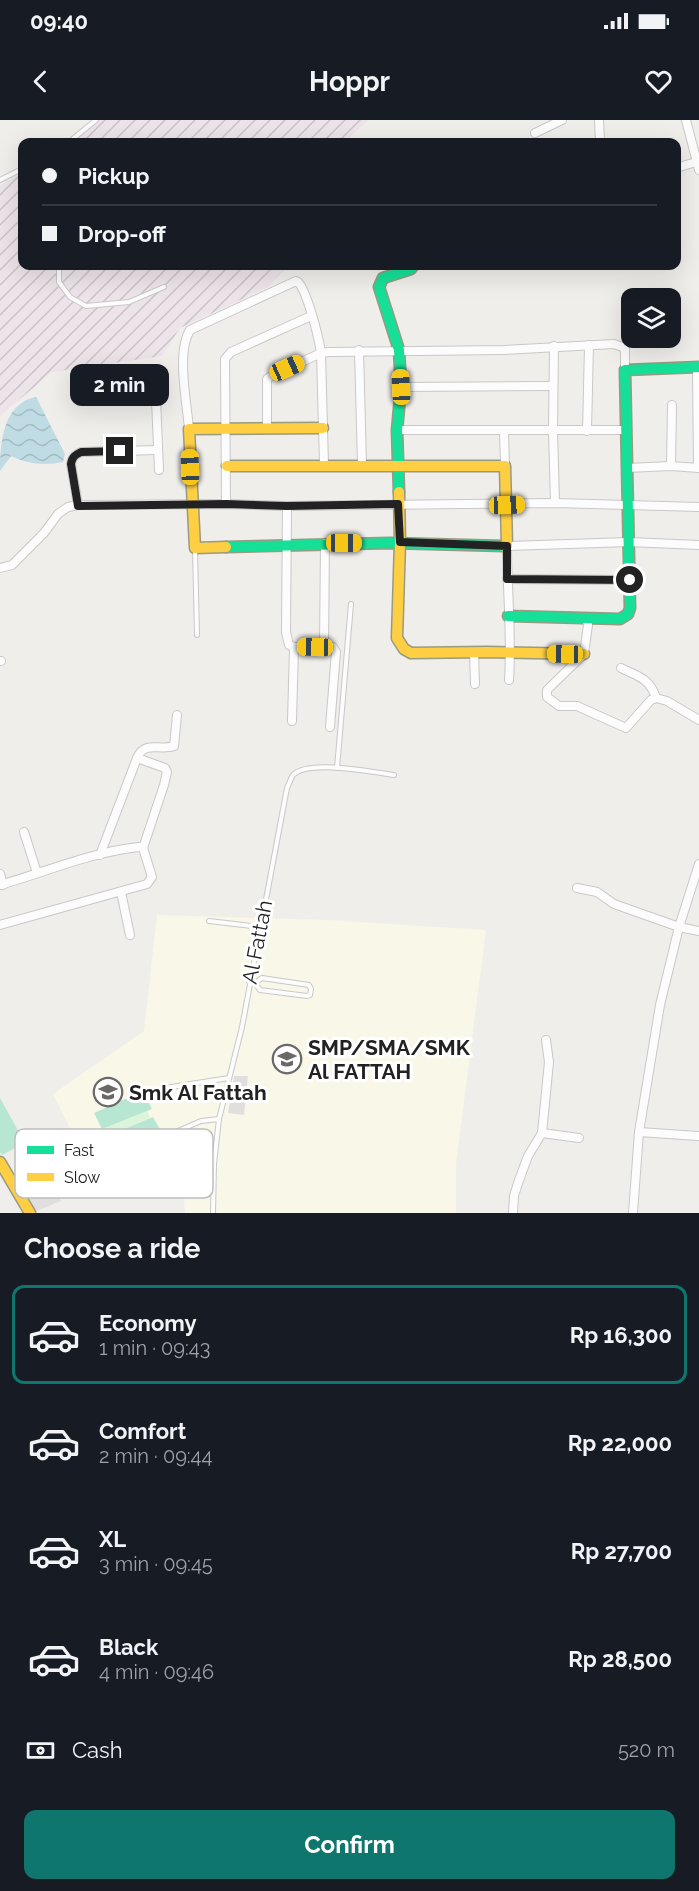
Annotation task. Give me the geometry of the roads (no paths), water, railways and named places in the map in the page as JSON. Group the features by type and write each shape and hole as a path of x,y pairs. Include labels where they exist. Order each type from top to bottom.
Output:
{"street":[{"path":"535,133 562,120"},
{"path":"599,120 600,138"},
{"path":"686,120 699,170"},
{"path":"681,166 696,162"},
{"path":"408,270 383,278 379,287 399,350 401,387 398,430 400,542 397,638 404,649 411,653 584,654"},
{"path":"324,465 319,334 301,284 296,281 190,330 185,337 182,353 189,429 191,505 195,548 400,542 507,546 628,542 699,545"},
{"path":"226,504 225,369 227,354 311,316"},
{"path":"267,428 267,379 321,353 359,350 504,350 614,344 625,348 630,580 628,614 620,619 508,616"},
{"path":"588,431 589,345"},
{"path":"554,346 555,503"},
{"path":"359,350 362,465"},
{"path":"625,370 698,367 698,468 671,466 627,468"},
{"path":"155,376 159,470"},
{"path":"401,387 553,386"},
{"path":"671,466 672,405"},
{"path":"189,429 323,429"},
{"path":"398,430 626,430"},
{"path":"504,431 508,616 511,653 509,680"},
{"path":"78,506 71,464 76,454 158,450"},
{"path":"227,466 505,466"},
{"path":"0,568 12,565 44,533 58,514 68,507 78,506 555,503 699,507"},
{"path":"287,506 285,632 289,645 294,647 333,647 336,652 330,727"},
{"path":"324,647 325,543"},
{"path":"507,579 630,580"},
{"path":"586,618 587,633 584,654 547,690 547,698 555,704 583,708 626,728 651,700 656,698 668,701 699,720"},
{"path":"292,721 294,647"},
{"path":"474,653 475,684"},
{"path":"621,668 647,681 652,686 656,698"},
{"path":"99,855 142,749 174,746 177,715"},
{"path":"0,925 121,892 150,881 152,877 143,848 167,771 165,768 137,758"},
{"path":"24,832 37,873"},
{"path":"0,874 1,885 99,855 143,848"},
{"path":"633,1213 639,1131 660,1005 679,927 699,864"},
{"path":"577,888 597,892 614,904 679,927 699,931"},
{"path":"121,892 130,935"},
{"path":"513,1213 514,1196 518,1183 528,1156 542,1133 549,1062 546,1040"},
{"path":"639,1131 698,1136"},
{"path":"542,1133 579,1138"},
{"path":"0,1162 5,1181 15,1194"},
{"path":"18,1198 30,1213"}],"lane":[{"path":"74,138 96,120"},
{"path":"0,180 18,171"},
{"path":"59,270 59,282 70,297 86,306 129,302 164,286"},
{"path":"195,548 197,635"},
{"path":"337,768 351,604"},
{"name":"Al Fattah","path":"213,1213 214,1164 219,1119 242,1027 288,788 293,775 303,769 320,767 394,775"},
{"path":"209,921 260,927"},
{"path":"249,982 262,978 309,985 310,995 260,990 255,982"},
{"path":"165,1088 229,1078"},
{"path":"183,1129 201,1121 219,1119"}],"water":[{"path":"36,397 65,454 63,462 36,464 11,456 0,471 3,437 10,416 16,407"}],"place":[{"name":"SMP/SMA/SMK Al FATTAH","path":"287,1059"},
{"name":"Smk Al Fattah","path":"108,1092"}]}
